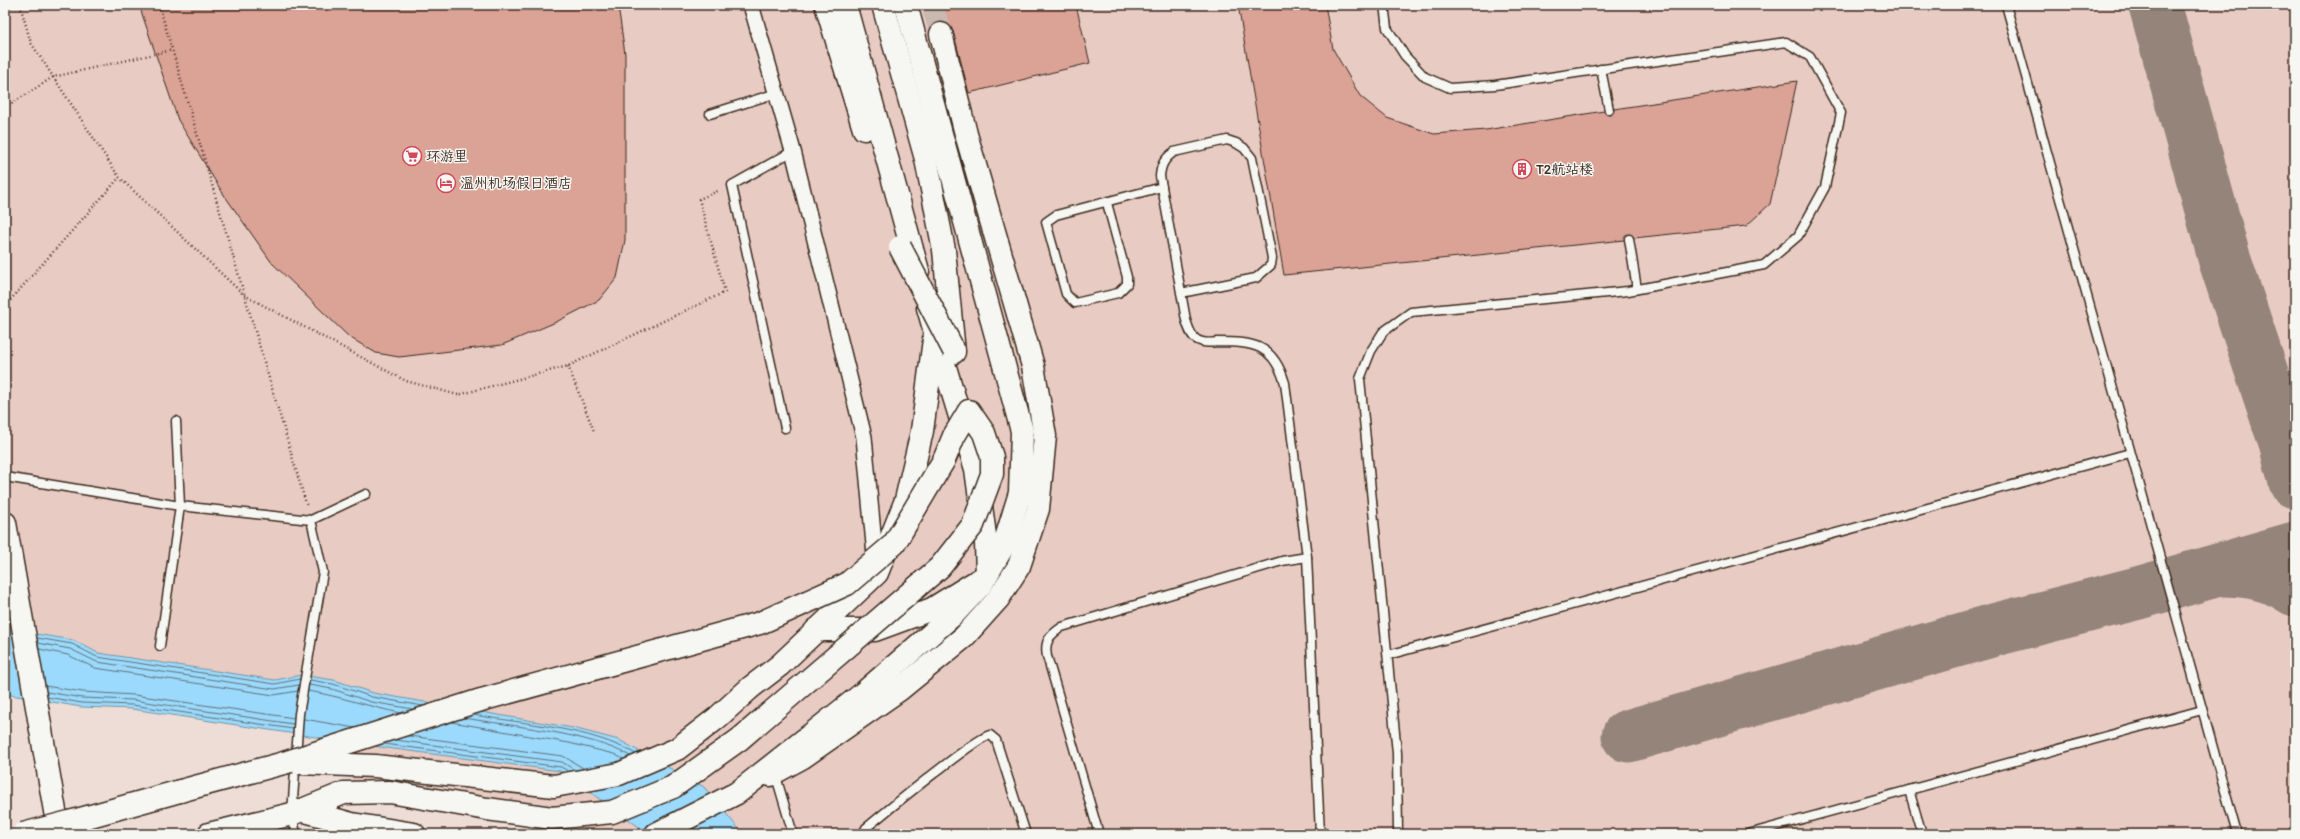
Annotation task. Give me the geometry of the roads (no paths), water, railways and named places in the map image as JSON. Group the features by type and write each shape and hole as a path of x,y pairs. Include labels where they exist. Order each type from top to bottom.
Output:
{"main road":[{"path":"826,5 900,247 954,351"},
{"path":"845,5 935,332 976,470 986,543 987,575"},
{"path":"296,819 344,793 390,792 487,809 552,818 612,812 673,787 740,739 940,567 973,526 992,474 992,457 984,433 969,411 954,351 944,250 926,159 883,5"},
{"path":"737,793 861,695 953,615 981,584 1004,545 1020,493 1022,431 906,5"},
{"path":"656,834 737,793 803,757 899,690 964,637 998,599 1019,566 1038,509 1045,436 1032,366 966,134 941,34"},
{"path":"284,763 375,766 554,786 619,774 678,749 717,718 750,688 780,665 877,573 906,500 922,431 935,332"},
{"path":"48,834 180,791 284,763 481,700 760,623 847,584 894,544 944,460 954,436 969,411"},
{"path":"5,523 66,828"},
{"path":"816,630 875,630 932,609 987,575"},
{"path":"209,834 296,819 352,824 414,834"},
{"path":"23,834 66,828"}],"street":[{"path":"751,5 793,151 864,437 877,573"}],"lane":[{"path":"1384,5 1388,28 1405,56 1425,77 1450,88 1495,85 1786,42 1810,57 1840,113 1825,187 1798,236 1764,265 1637,289 1411,312 1383,332 1371,351 1360,379 1397,753 1398,834"},
{"path":"2006,5 2237,834"},
{"path":"1601,69 1609,110"},
{"path":"710,114 776,94"},
{"path":"1181,293 1256,278 1271,265 1272,258 1252,158 1236,143 1227,140 1174,152 1166,157 1161,167 1162,187 1181,293 1186,320 1196,339 1207,343 1238,342 1257,345 1267,351 1281,369 1285,383 1307,557 1320,834"},
{"path":"785,428 732,185 793,151"},
{"path":"1107,203 1127,277 1127,284 1118,293 1075,303 1066,294 1046,222 1050,217 1107,203 1162,187"},
{"path":"1629,239 1637,289"},
{"path":"160,646 180,506 176,421"},
{"path":"1388,655 2130,453"},
{"path":"5,477 180,506 311,520 366,494"},
{"path":"296,819 299,714 323,572 311,520"},
{"path":"1099,834 1046,656 1045,647 1048,640 1062,627 1282,561 1307,557"},
{"path":"1748,834 2202,710"},
{"path":"863,834 866,828 985,735 990,735 996,740 1026,834"},
{"path":"774,772 793,834"},
{"path":"1909,790 1922,834"}],"water":[{"path":"5,629 73,640 98,653 275,680 301,675 334,680 373,693 573,728 619,740 704,787 743,834 649,834 560,771 387,748 132,709 81,707 5,694"}],"tunnel":[{"path":"932,5 941,34"}],"place":[{"name":"环游里","path":"412,156"},
{"name":"T2航站楼","path":"1522,169"},
{"name":"温州机场假日酒店","path":"446,183"}]}
